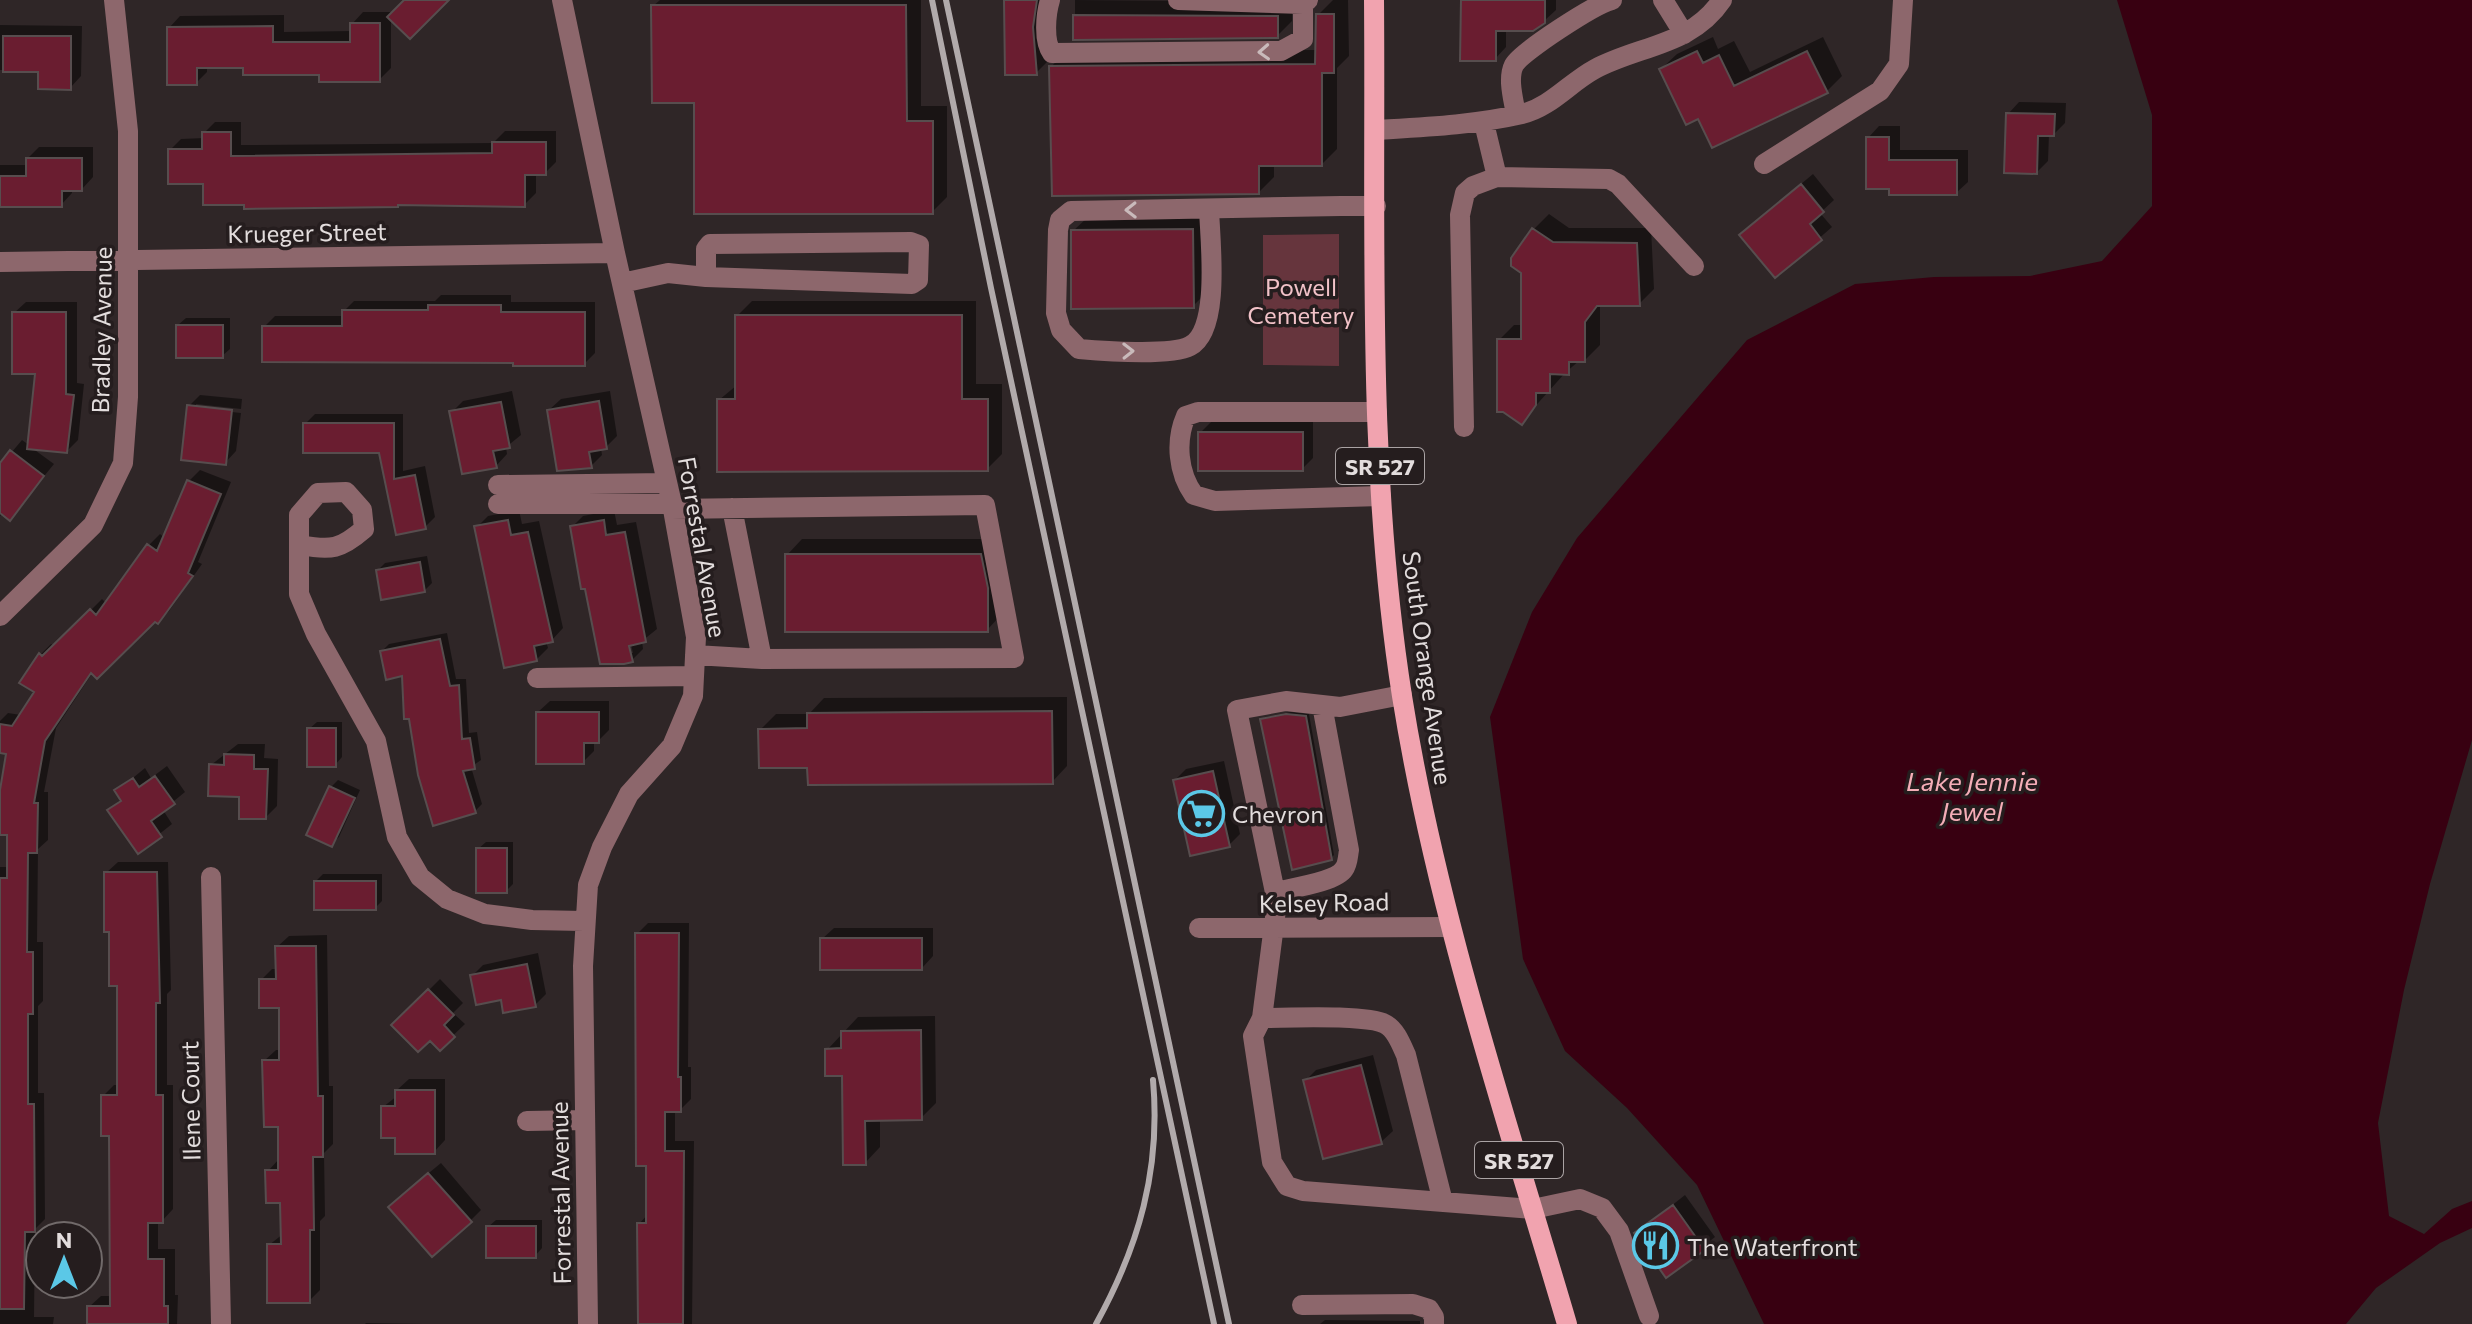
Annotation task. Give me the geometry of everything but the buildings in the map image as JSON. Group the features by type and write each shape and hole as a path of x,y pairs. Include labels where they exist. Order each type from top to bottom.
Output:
{"main road":[{"name":"South Orange Avenue","path":"1374,0 1377,412 1389,597 1402,695 1418,786 1450,927 1567,1324"}],"street":[{"name":"Bradley Avenue","path":"0,616 93,525 123,463 128,397 128,131 114,0"},
{"name":"Forrestal Avenue","path":"562,0 615,253 673,506 696,637 693,696 672,746 629,794 602,847 588,885 584,921 588,1324"},
{"path":"1050,0 1047,36 1048,49 1052,53 1281,51 1303,39 1306,2 1178,0"},
{"path":"1516,115 1512,77 1514,65 1523,55 1579,15 1612,0"},
{"path":"1663,0 1684,34"},
{"path":"1375,130 1484,123 1551,102 1596,68 1684,34 1711,16 1722,0"},
{"path":"1764,164 1880,91 1899,64 1903,0"},
{"path":"1484,123 1497,177"},
{"path":"1464,427 1461,201 1473,186 1497,177 1609,179 1618,184 1694,266"},
{"path":"1209,209 1211,301 1205,331 1194,345 1181,350 1079,349 1061,330 1056,313 1060,220 1071,211 1376,206"},
{"path":"622,283 668,273 706,277 912,284 918,280 919,245 911,242 710,244 706,249 706,277"},
{"name":"Krueger Street","path":"0,262 615,253"},
{"path":"1377,412 1198,412 1186,416 1181,428 1180,456 1184,481 1194,495 1215,501 1381,496"},
{"path":"667,483 498,494 732,508 985,505 1014,658 762,659 695,655"},
{"path":"732,508 762,659"},
{"path":"301,545 299,594 316,634 376,741 397,837 420,877 447,899 485,914 532,920 584,921"},
{"path":"537,678 694,676"},
{"path":"1402,695 1340,707 1286,701 1237,710 1277,902 1262,1018 1253,1036 1272,1162 1287,1186 1303,1191 1533,1209 1580,1199 1602,1208 1619,1231 1649,1316"},
{"path":"1275,892 1335,877 1344,870 1347,860 1349,850 1322,705"},
{"name":"Ilene Court","path":"211,877 221,1324"},
{"name":"Kelsey Road","path":"1199,928 1450,927"},
{"path":"1262,1018 1363,1019 1385,1024 1398,1036 1406,1055 1443,1202"},
{"path":"527,1121 585,1120"},
{"path":"1302,1305 1413,1304 1429,1309 1434,1324"}],"green space":[{"name":"Powell Cemetery","path":"1339,234 1339,366 1263,365 1263,235"}],"water":[{"name":"Lake Jennie Jewel","path":"2117,0 2472,0 2472,740 2430,884 2404,990 2378,1123 2389,1216 2424,1234 2452,1209 2472,1201 2472,1228 2440,1243 2376,1288 2346,1324 1764,1324 1697,1185 1627,1108 1565,1051 1523,959 1490,717 1532,612 1577,538 1747,340 1855,284 1934,277 2030,276 2102,261 2152,206 2152,115"}],"railway":[{"path":"932,0 1214,1324"},
{"path":"946,0 1229,1324"},
{"path":"1096,1324 1124,1265 1144,1206 1154,1145 1153,1080"}],"place":[{"name":"Chevron","path":"1201,813"},
{"name":"The Waterfront","path":"1656,1246"}]}
